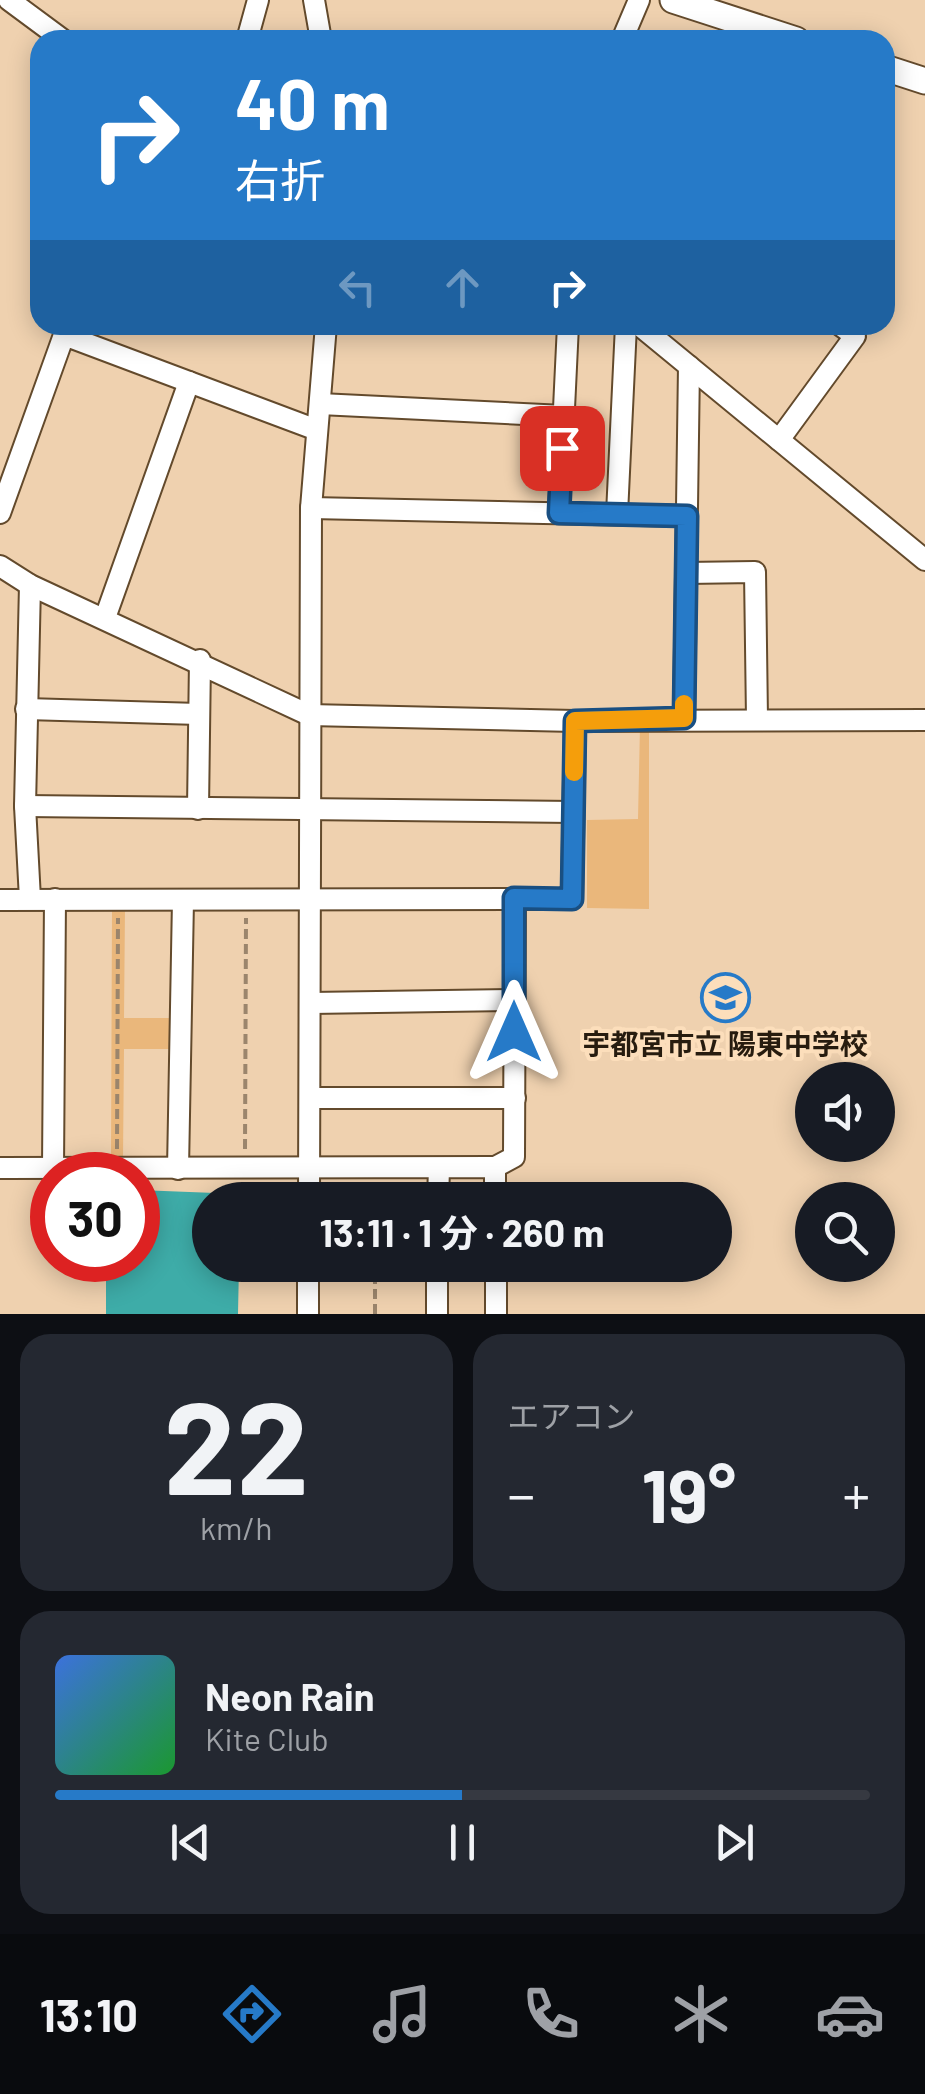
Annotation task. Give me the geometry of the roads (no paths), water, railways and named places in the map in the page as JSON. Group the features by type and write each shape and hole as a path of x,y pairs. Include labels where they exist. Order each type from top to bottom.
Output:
{"street":[{"path":"9,0 50,30"},
{"path":"250,30 258,0"},
{"path":"314,0 319,30"},
{"path":"626,30 639,0"},
{"path":"672,0 765,30"},
{"path":"895,71 925,81"},
{"path":"0,512 64,335"},
{"path":"67,335 317,430"},
{"path":"309,1182 311,508 325,335"},
{"path":"559,513 568,335"},
{"path":"618,514 626,335"},
{"path":"651,335 921,550"},
{"path":"779,440 854,335"},
{"path":"684,718 689,366"},
{"path":"105,618 190,382"},
{"path":"320,404 564,416"},
{"path":"311,508 687,516"},
{"path":"0,566 30,585 200,660 309,714 575,721 925,720"},
{"path":"686,573 755,572 757,719"},
{"path":"30,585 25,806 30,900"},
{"path":"198,809 200,660"},
{"path":"26,709 199,714"},
{"path":"0,900 572,899 575,721"},
{"path":"25,806 573,812"},
{"path":"160,1169 495,1167 514,1157 514,898"},
{"path":"52,1152 54,899"},
{"path":"178,1169 182,900"},
{"path":"311,1003 514,1000"},
{"path":"310,1098 514,1098"},
{"path":"495,1167 495,1182"},
{"path":"0,1168 30,1168"},
{"path":"439,1168 439,1182"},
{"path":"308,1282 308,1314"},
{"path":"437,1314 438,1282"},
{"path":"496,1282 496,1314"}],"place":[{"name":"宇都宮市立 陽東中学校","path":"725,997"}]}
